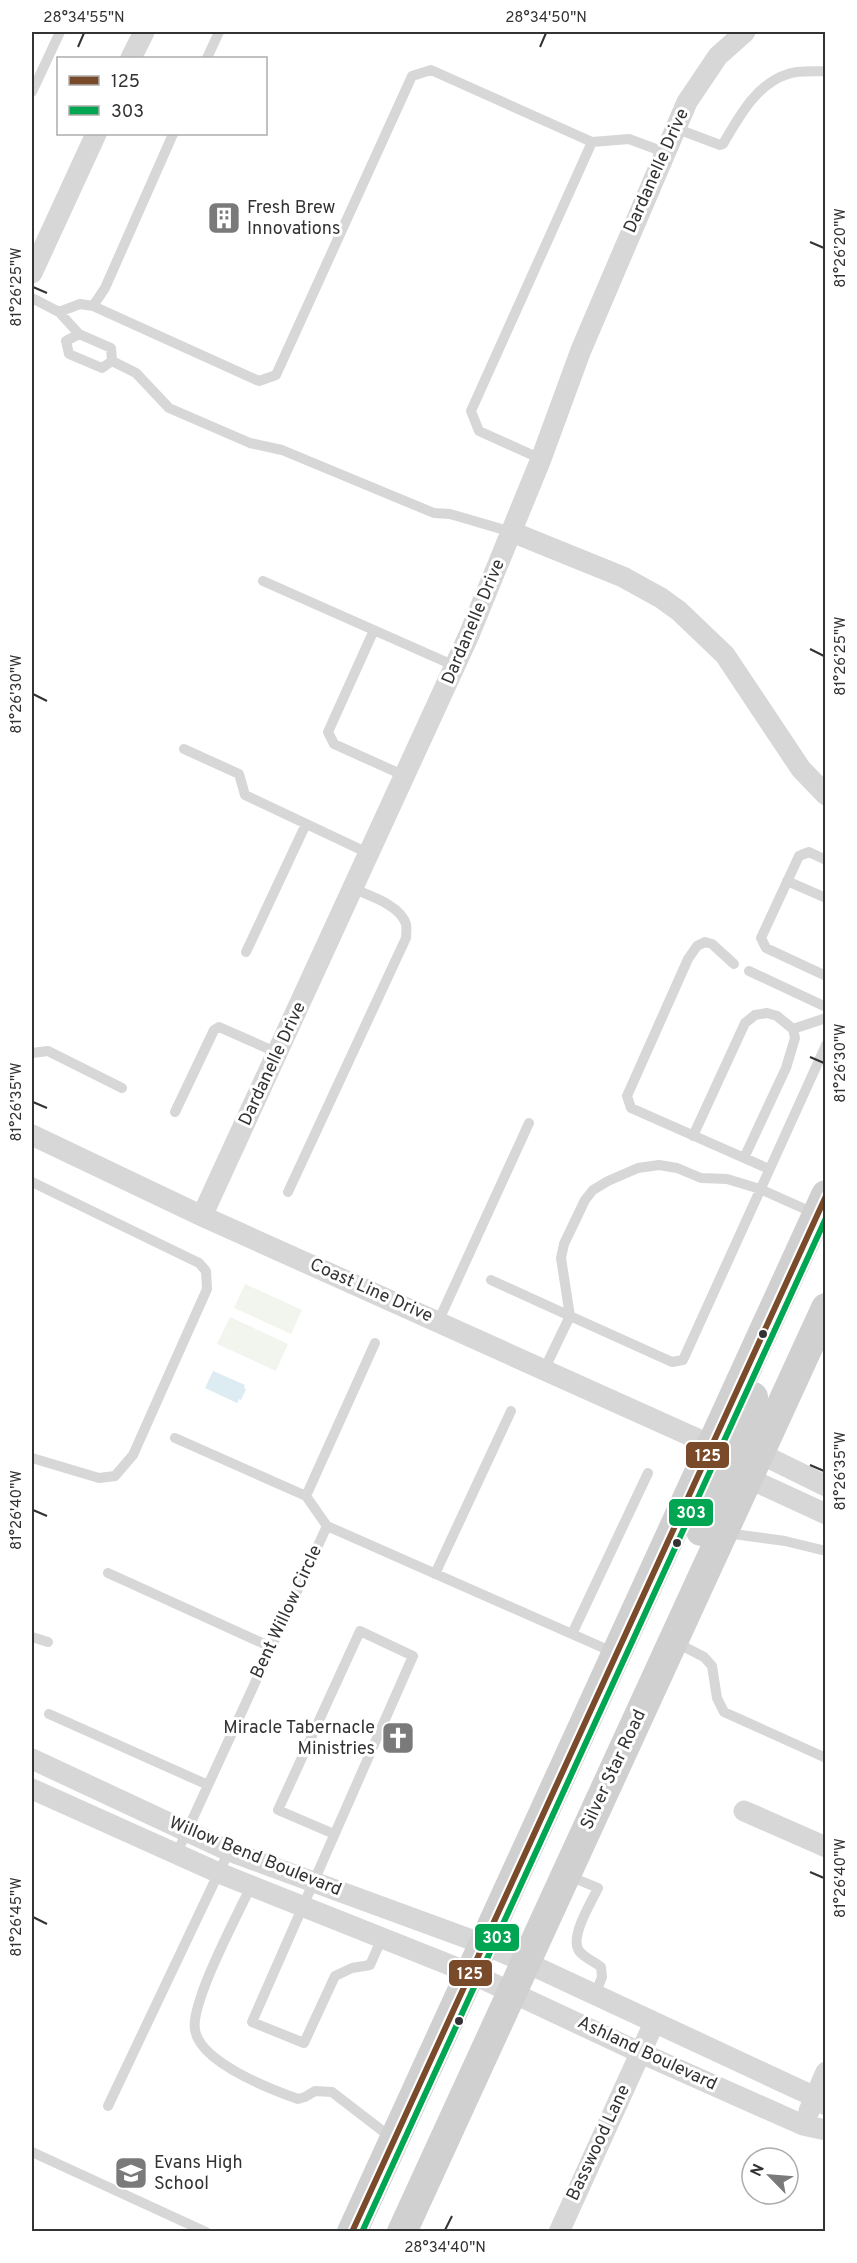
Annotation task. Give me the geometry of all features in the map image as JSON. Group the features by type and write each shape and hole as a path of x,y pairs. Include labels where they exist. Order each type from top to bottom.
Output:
{"main road":[{"path":"352,2232 821,1205"},
{"path":"753,1466 740,1453 738,1436 797,1302 821,1205"},
{"name":"Silver Star Road","path":"402,2232 525,1962 575,1879 606,1786 825,1308"},
{"path":"606,1786 605,1739 715,1500 722,1477 720,1461 711,1445"}],"street":[{"path":"132,57 144,32"},
{"name":"Dardanelle Drive","path":"202,1216 455,666 512,532 581,350 664,152 687,102 718,56 745,32"},
{"path":"32,273 96,135"},
{"path":"512,532 623,577 679,611 725,655 801,769 825,795"},
{"name":"Coast Line Drive","path":"32,1135 202,1216 711,1445"},
{"path":"753,1466 825,1486"},
{"path":"753,1466 825,1514"},
{"name":"Willow Bend Boulevard","path":"32,1761 229,1851 483,1944"},
{"name":"Willow Bend Boulevard","path":"32,1789 176,1855 470,1973"},
{"path":"744,1811 825,1847"},
{"name":"Ashland Boulevard","path":"483,1944 820,2101"},
{"name":"Ashland Boulevard","path":"470,1973 803,2125 825,2130"},
{"name":"Basswood Lane","path":"559,2232 654,2023"},
{"path":"803,2125 820,2101 825,2072"}],"lane":[{"path":"32,92 60,32"},
{"path":"207,57 219,32"},
{"path":"59,312 80,304 93,306 259,381 276,375 412,76 431,69 592,142 629,139 664,152"},
{"path":"675,129 720,145 723,144 743,111 760,90 788,74 825,71"},
{"path":"93,306 105,288 173,135"},
{"path":"541,459 479,431 471,411 592,142"},
{"path":"32,298 59,312 79,334 111,348 112,361"},
{"path":"79,334 66,341 69,354 102,368 112,361"},
{"path":"112,361 136,373 169,408 250,443 282,450 434,513 475,520 512,532"},
{"path":"263,581 455,666"},
{"path":"374,630 328,732 334,744 405,776"},
{"path":"184,749 239,774 245,795 370,854"},
{"path":"246,952 306,824"},
{"path":"825,860 809,852 799,856 762,938 766,948 825,976"},
{"path":"787,881 825,898"},
{"path":"288,1192 406,938 406,924 399,914 382,902 354,889"},
{"path":"734,964 712,944 705,942 697,946 688,959 627,1096 631,1108 769,1169"},
{"path":"749,971 825,1007"},
{"path":"693,1136 745,1023 755,1015 766,1013 777,1016 793,1029 795,1038 786,1068 744,1158"},
{"path":"793,1029 825,1018"},
{"path":"175,1112 214,1030 219,1027 278,1053"},
{"path":"491,1280 672,1362 683,1360 825,1045"},
{"path":"32,1053 48,1051 122,1088"},
{"path":"438,1322 529,1123"},
{"path":"544,1370 570,1316 561,1258 564,1244 585,1200 593,1190 608,1181 638,1168 659,1165 677,1167 701,1178 727,1179 760,1190 821,1205"},
{"path":"32,1182 199,1263 206,1271 207,1289 133,1455 115,1476 99,1478 32,1458"},
{"path":"306,1496 375,1343"},
{"path":"435,1574 511,1411"},
{"path":"175,1438 306,1496 327,1526"},
{"path":"572,1634 648,1473"},
{"name":"Bent Willow Circle","path":"176,1855 327,1526 616,1653"},
{"path":"722,1533 785,1540 825,1551"},
{"path":"108,1573 271,1647"},
{"path":"334,1834 278,1810 360,1631 413,1656 252,2022 304,2043 335,1976 352,1968 370,1965 382,1938"},
{"path":"32,1637 48,1642"},
{"path":"673,1641 704,1657 712,1666 717,1698 724,1712 825,1758"},
{"path":"49,1714 208,1785"},
{"path":"108,2106 229,1851"},
{"path":"575,1879 598,1888 579,1929 576,1943 580,1952 601,1966 602,1977 595,1995"},
{"path":"251,1886 200,1996 195,2017 195,2031 216,2060 232,2070 298,2099 315,2091 332,2092 394,2140"},
{"path":"32,2152 206,2232"}],"shaded area":[{"path":"245,1284 302,1310 291,1334 234,1308"},
{"path":"230,1317 288,1344 276,1371 217,1344"},
{"path":"213,1371 245,1385 246,1389 241,1400 239,1399 237,1403 205,1388"}],"transit line":[{"name":"125","path":"352,2232 826,1196"},
{"name":"303","path":"362,2232 826,1218"}],"place":[{"name":"Fresh Brew Innovations","path":"224,218"},
{"name":"Miracle Tabernacle Ministries","path":"398,1738"},
{"name":"Evans High School","path":"131,2173"}]}
